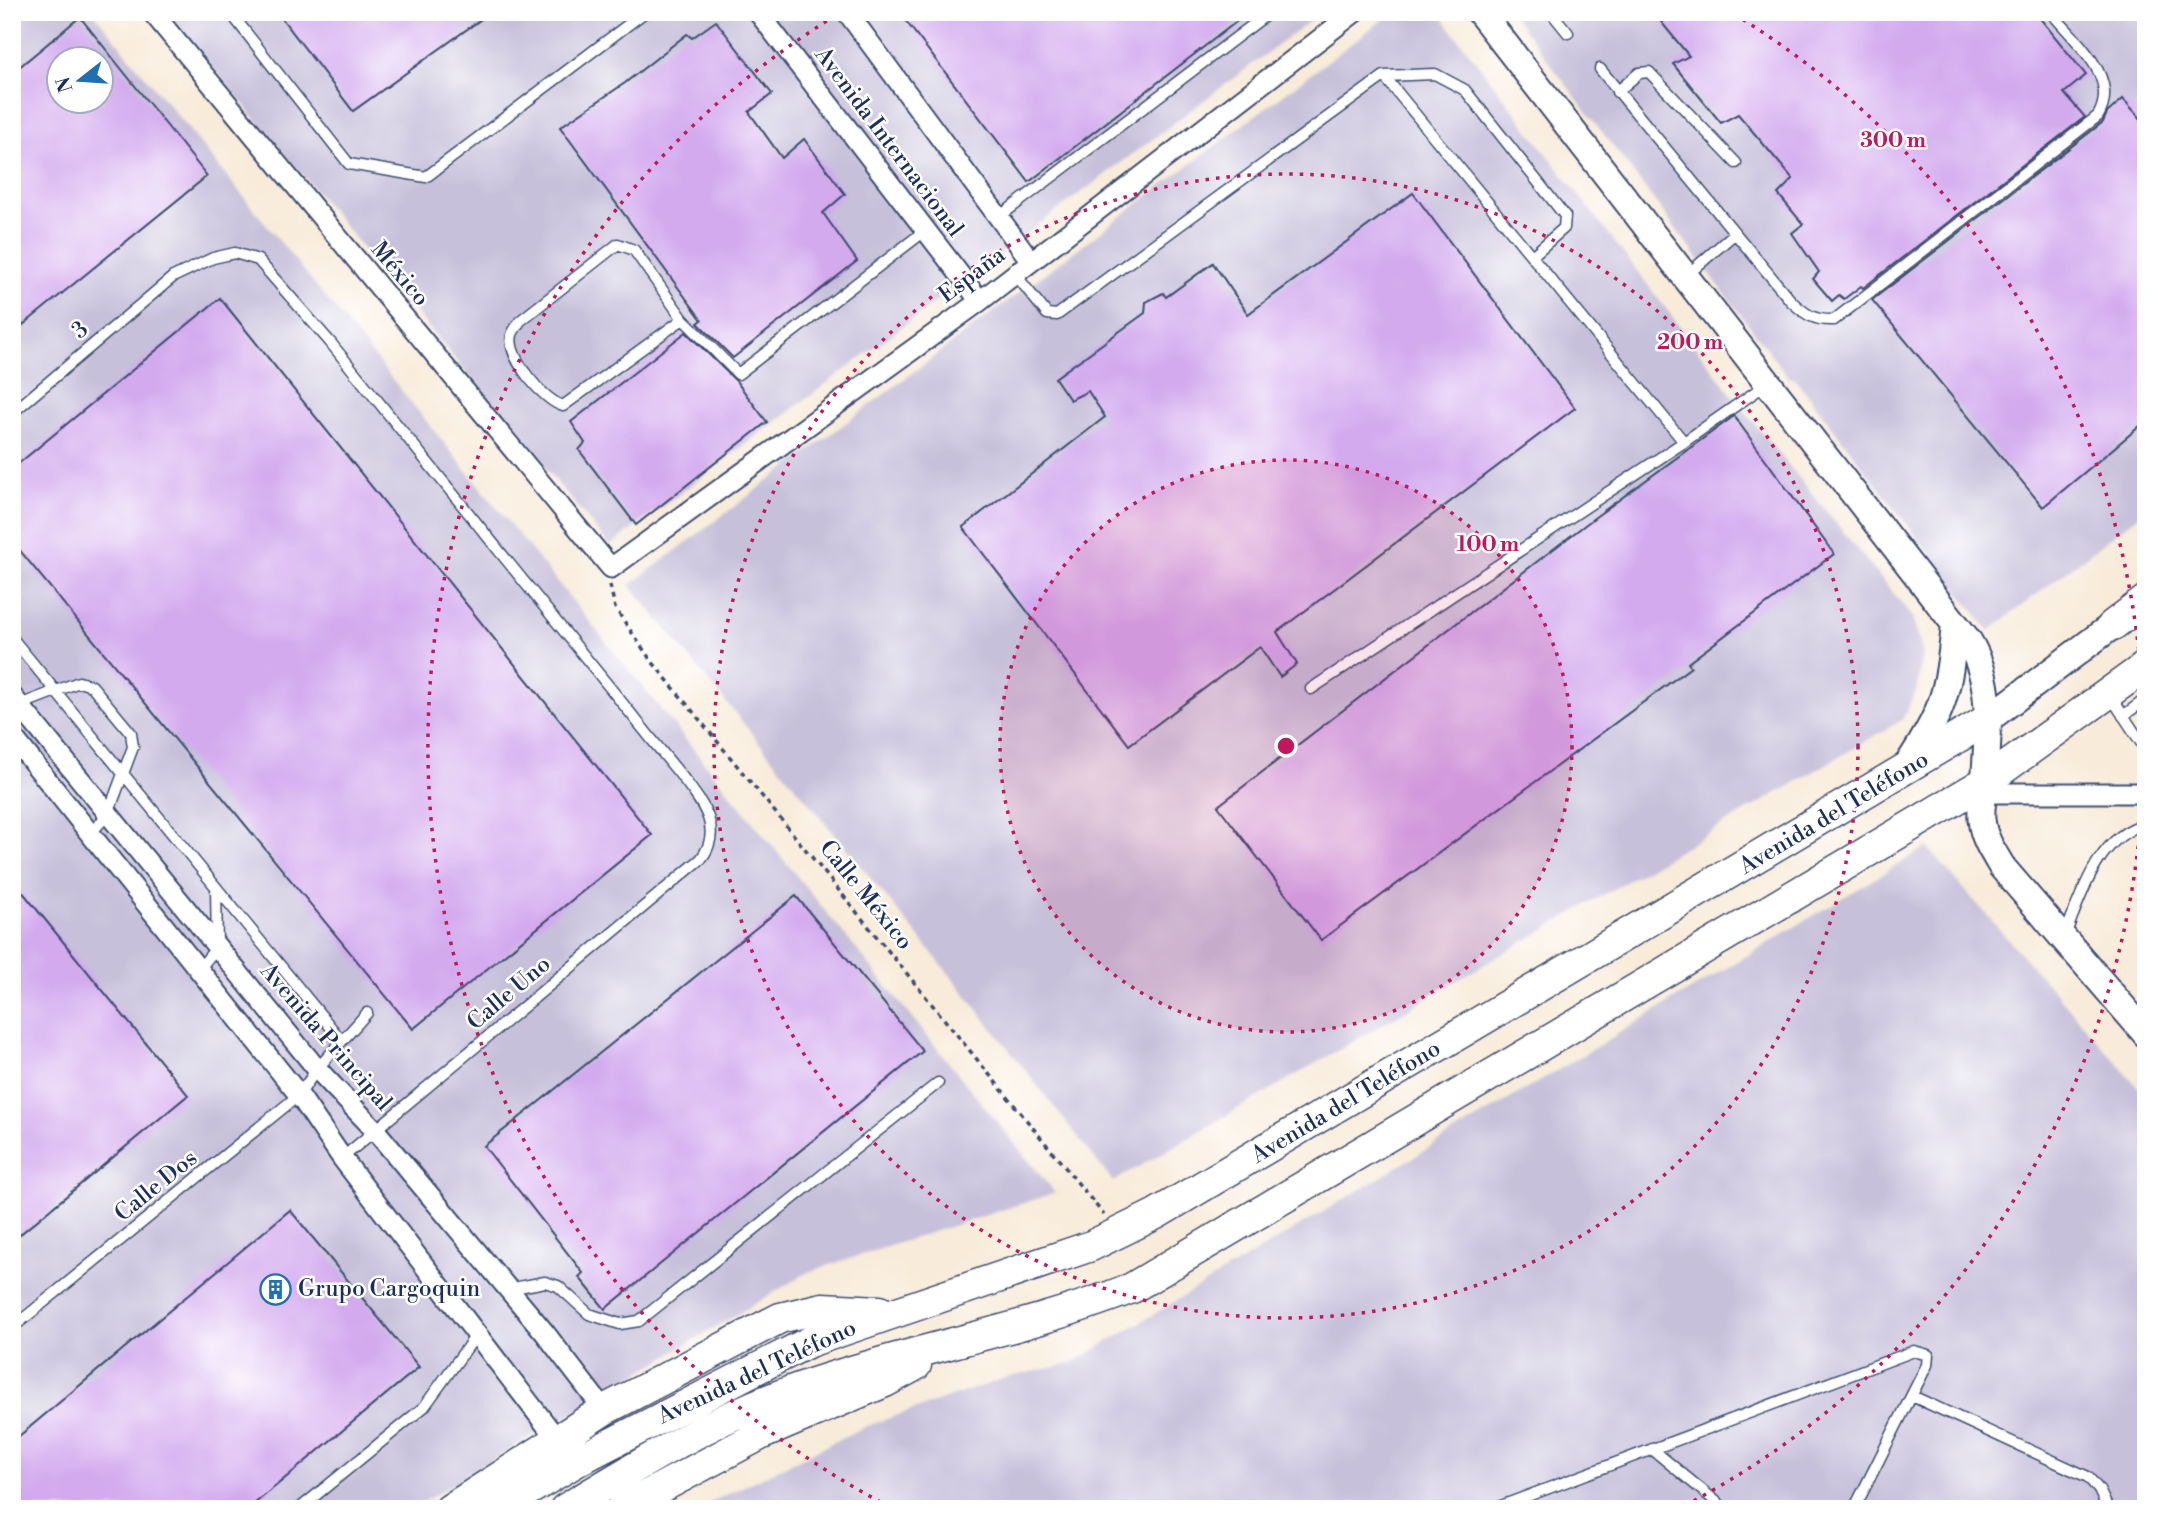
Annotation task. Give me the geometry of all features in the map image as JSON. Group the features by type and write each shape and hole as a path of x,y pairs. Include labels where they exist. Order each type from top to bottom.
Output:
{"main road":[{"path":"1480,12 1981,661 1986,681 1987,720 1982,824 1989,846 2002,867 2146,1034"},
{"name":"Avenida del Teléfono","path":"496,1509 579,1460 776,1358 891,1312 1007,1276 1119,1233 1196,1191 1987,720 2146,600"},
{"path":"1901,773 1938,718 1949,685 1955,625"},
{"name":"Avenida del Teléfono","path":"565,1509 656,1455 793,1390 1089,1305 1132,1288 1984,788 2116,704 2146,666"},
{"path":"450,1509 556,1438 604,1410 791,1314 835,1308 891,1312"},
{"path":"621,1509 775,1428 885,1382 949,1344"}],"street":[{"name":"México","path":"152,12 611,568"},
{"name":"Avenida Internacional","path":"758,12 980,301"},
{"name":"Avenida Internacional","path":"847,12 1031,261"},
{"name":"España","path":"611,568 980,301 1355,12"},
{"name":"Avenida Principal","path":"14,704 317,1069 375,1130 508,1289 604,1410"},
{"path":"12,737 200,968 299,1095 342,1158 556,1438"},
{"path":"1984,788 2146,793"}],"lane":[{"path":"230,12 349,164 426,177 645,12"},
{"path":"999,217 1270,12"},
{"path":"1551,12 1568,33"},
{"path":"1600,69 1734,234 1805,314 1819,321 1834,320 2098,116 2105,104 2101,74 2051,12"},
{"path":"1617,92 1639,73 1650,72 1736,163"},
{"path":"1015,274 1048,314 1056,315 1384,76 1435,74 1465,90 1565,216 1564,228 1532,256"},
{"path":"1384,76 1684,442"},
{"path":"683,319 564,406 551,403 513,355 512,335 520,321 618,244 634,250 683,319 738,374 926,230"},
{"path":"1685,276 1734,234"},
{"name":"3","path":"12,413 173,277 195,265 224,256 235,254 258,260 330,342 684,778 700,801 711,824 710,847 701,859"},
{"path":"1311,690 1684,442 1768,383"},
{"path":"12,638 342,1041"},
{"path":"14,704 79,682 92,686 131,733 133,747 124,774 108,814 91,833"},
{"path":"2146,699 2116,704 2146,750"},
{"path":"2064,939 2088,879 2102,857 2117,839 2135,826 2146,824"},
{"name":"Calle Uno","path":"342,1158 701,859"},
{"path":"200,968 217,947 216,887"},
{"name":"Calle Dos","path":"12,1328 299,1095 317,1069 367,1013"},
{"path":"508,1289 539,1282 553,1283 589,1314 620,1324 639,1321 938,1083"},
{"path":"299,1509 424,1407 477,1334"},
{"path":"1496,1508 1917,1350 1924,1352 1929,1360 1854,1509"},
{"path":"1912,1396 2088,1478 2099,1490 2109,1509"},
{"path":"1652,1449 1725,1509"}],"path":[{"name":"Calle México","path":"611,568 615,608 635,639 1119,1233"}],"shaded area":[{"path":"12,12 93,12 1055,1193 808,1272 411,1509 12,1509"},
{"path":"167,12 1322,12 610,546"},
{"path":"1393,12 1438,12 1750,418 1912,616 1923,654 1916,691 1902,720 1113,1182 964,992 630,585"},
{"path":"1511,12 2146,12 2146,510 1989,631 1794,377 1789,378"},
{"path":"1927,847 2146,1096 2146,1509 697,1509 864,1427 1005,1378 1073,1363"}],"building":[{"path":"277,12 491,12 353,111"},
{"path":"899,12 1249,12 1029,182"},
{"path":"1653,12 2035,12 2086,75 2064,93 2085,117 1863,288 1861,286 1844,299 1839,295 1832,301 1813,279 1819,272 1792,233 1803,224 1778,194 1793,179 1738,114 1721,123 1673,64 1689,56"},
{"path":"80,17 103,46 46,46 46,116 116,116 116,62 207,176 12,334 12,73"},
{"path":"716,21 772,94 749,112 782,158 804,139 845,194 823,213 857,261 733,358 698,323 702,320 560,127 625,83 687,34 692,38"},
{"path":"2123,99 2146,124 2146,421 2043,507 1872,300 2103,122 2107,113"},
{"path":"1413,193 1575,408 1277,632 1297,664 1280,677 1260,647 1129,745 963,527 1105,417 1088,391 1070,400 1055,378 1145,313 1146,302 1163,293 1166,297 1213,263 1248,314"},
{"path":"220,298 652,835 413,1029 12,541 12,469"},
{"path":"686,332 736,381 767,422 636,525 579,450 585,443 571,422"},
{"path":"1734,416 1834,554 1688,663 1691,667 1321,940 1218,806 1594,518"},
{"path":"12,879 188,1095 12,1241"},
{"path":"796,896 923,1051 605,1309 579,1277 583,1273 484,1146"},
{"name":"Grupo Cargoquin","path":"290,1210 419,1367 248,1509 12,1509 12,1442"}],"place":[{"name":"Grupo Cargoquin","path":"275,1289"}]}
